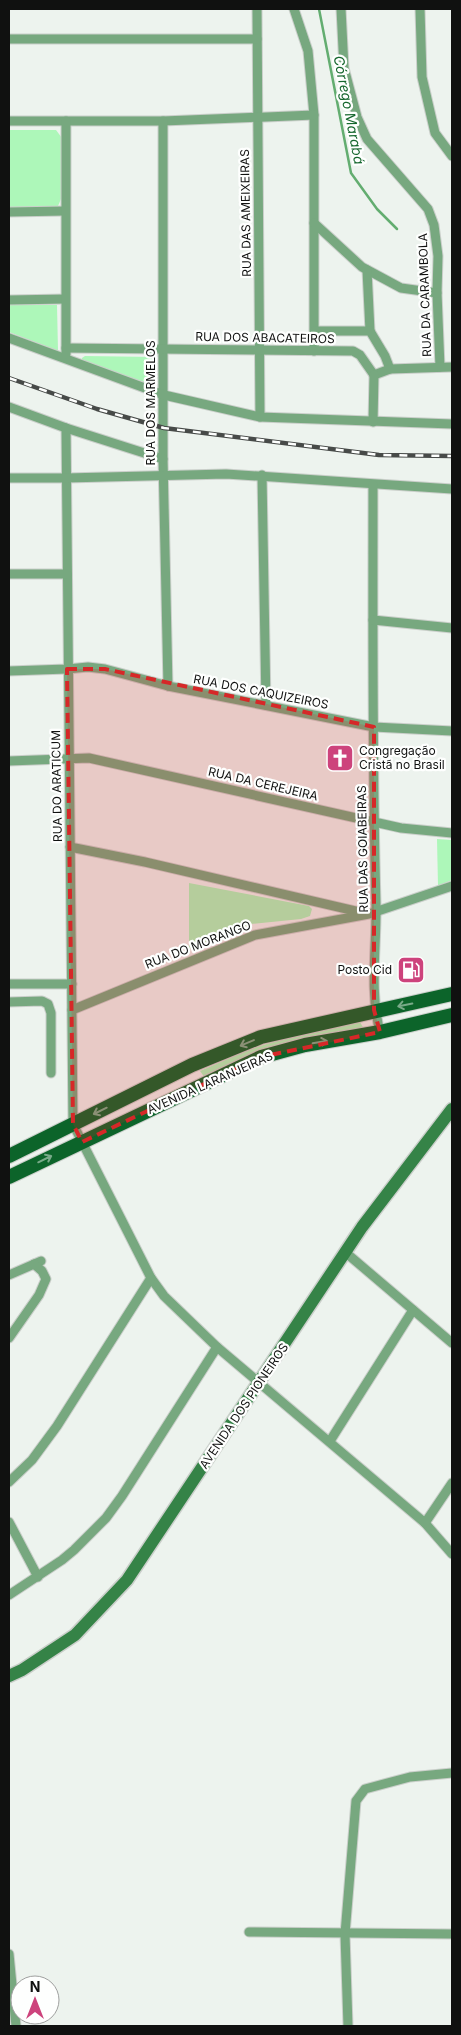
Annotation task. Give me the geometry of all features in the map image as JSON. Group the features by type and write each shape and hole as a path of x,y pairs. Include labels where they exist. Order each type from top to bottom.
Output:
{"main road":[{"name":"AVENIDA LARANJEIRAS","path":"9,1156 192,1065 261,1037 374,1010 452,994"},
{"name":"AVENIDA LARANJEIRAS","path":"9,1177 261,1057 305,1045 380,1032 452,1015"},
{"name":"AVENIDA DOS PIONEIROS","path":"9,1676 22,1670 75,1635 128,1580 346,1252 413,1158 452,1108"}],"street":[{"name":"RUA DAS AMEIXEIRAS","path":"257,9 260,417"},
{"path":"294,9 308,52 314,115 314,351"},
{"name":"RUA DA CARAMBOLA","path":"341,9 344,68 367,139 428,209 434,225 438,256 437,293 440,367"},
{"path":"420,9 422,77 435,133 452,156"},
{"path":"9,39 257,39"},
{"path":"9,121 163,121 314,115"},
{"path":"66,121 66,360"},
{"name":"RUA DOS MARMELOS","path":"163,121 163,459 168,686"},
{"path":"9,212 65,211"},
{"path":"314,223 367,270 401,288 437,293"},
{"path":"367,270 370,331 385,356 390,369"},
{"path":"9,300 65,299"},
{"path":"315,331 370,331"},
{"path":"9,338 164,394 260,417 452,424"},
{"name":"RUA DOS ABACATEIROS","path":"66,348 353,351 360,355 374,375"},
{"path":"373,422 374,375 390,369 452,367"},
{"path":"9,407 66,428 163,459"},
{"name":"RUA DO ARATICUM","path":"66,428 73,1124 151,1278 164,1296 217,1347 425,1523 452,1554"},
{"path":"9,478 164,474 262,475 373,485 452,489"},
{"path":"262,475 266,705"},
{"name":"RUA DAS GOIABEIRAS","path":"373,485 374,1010 380,1032"},
{"path":"9,574 67,574"},
{"path":"373,620 452,628"},
{"name":"RUA DOS CAQUIZEIROS","path":"9,671 88,667 105,669 168,686 374,727 452,731"},
{"name":"RUA DA CEREJEIRA","path":"9,761 89,758 401,828 452,833"},
{"path":"70,847 373,913"},
{"name":"RUA DO MORANGO","path":"72,1010 255,935 373,913 452,886"},
{"path":"9,984 72,984"},
{"path":"9,1002 42,1001 48,1004 51,1012 51,1073"},
{"path":"346,1252 452,1343"},
{"path":"9,1275 38,1262 46,1279 39,1295 9,1338"},
{"path":"9,1482 32,1460 57,1426 151,1278"},
{"path":"330,1441 413,1310"},
{"path":"9,1595 38,1577 74,1550 106,1518 217,1347"},
{"path":"425,1523 452,1483"},
{"path":"9,1522 38,1577"},
{"path":"348,2026 345,1934 356,1800 364,1789 410,1776 452,1773"},
{"path":"249,1932 452,1934"},
{"path":"9,1954 16,2026"}],"highlighted area":[{"path":"67,669 105,669 374,727 374,1010 380,1032 261,1057 82,1142 73,1124"}],"green space":[{"path":"9,130 56,130 62,138 61,199 58,206 53,208 9,209"},
{"path":"9,305 57,305 58,351 9,332"},
{"path":"85,356 155,357 155,386 82,361 82,358"},
{"path":"437,839 452,840 452,880 438,886"},
{"path":"189,883 309,906 312,909 310,916 301,919 251,924 189,949"},
{"path":"360,1022 364,1029 205,1078 200,1071 253,1048 314,1030"}],"waterway":[{"name":"Córrego Marabá","path":"319,9 351,173 377,209 397,229"}],"railway":[{"path":"9,378 97,409 164,428 379,455 452,456"}],"place":[{"name":"Congregação Cristã no Brasil","path":"340,758"},
{"name":"Posto Cid","path":"411,970"}]}
